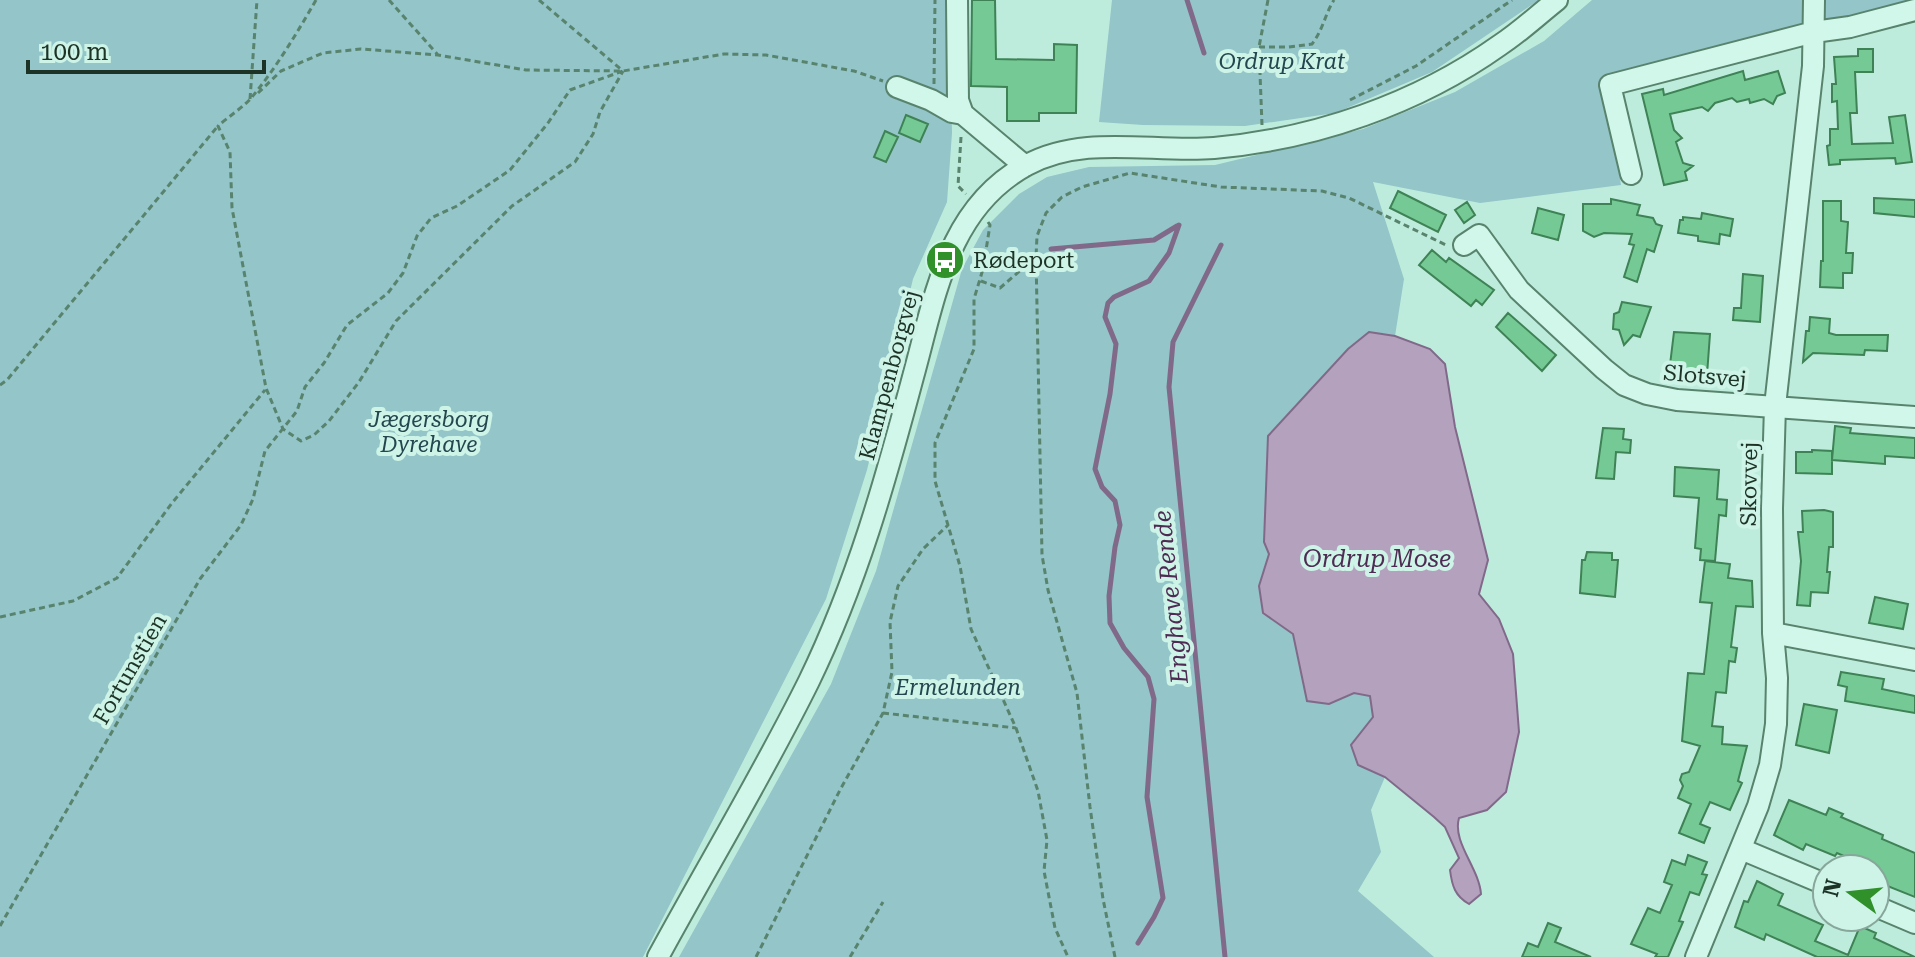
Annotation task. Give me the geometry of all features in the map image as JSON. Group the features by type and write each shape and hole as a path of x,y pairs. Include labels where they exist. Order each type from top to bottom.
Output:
{"street":[{"path":"957,0 958,100 963,114"},
{"name":"Klampenborgvej","path":"658,957 809,680 844,599 876,514 945,260 977,204 1002,181 1050,154 1080,148 1212,148 1264,141 1361,117 1425,90 1499,46 1557,0"},
{"name":"Skovvej","path":"1696,957 1758,806 1770,765 1778,699 1773,633 1775,406 1813,66 1814,0"},
{"path":"1631,174 1610,85 1814,32 1850,27 1915,10"},
{"path":"897,87 963,114 1025,166"},
{"name":"Slotsvej","path":"1464,245 1479,235 1519,290 1624,385 1647,394 1677,400 1915,417"},
{"path":"1773,633 1915,660"},
{"path":"1741,849 1811,878"},
{"path":"1891,913 1915,923"}],"path":[{"path":"250,100 257,0"},
{"path":"250,100 316,0"},
{"path":"389,0 438,55"},
{"path":"539,0 623,71"},
{"path":"931,100 935,77 935,0"},
{"path":"1264,141 1259,47 1268,0"},
{"path":"1259,47 1312,44 1321,32 1327,10 1334,0"},
{"path":"1345,102 1416,66 1512,0"},
{"path":"0,385 218,126 281,71 323,53 361,49 438,55 526,70 623,71 724,54 766,55 854,71 897,87"},
{"path":"218,126 230,152 232,208 266,388 283,429 301,441 314,435 329,421 359,382 396,321 512,206 575,162 593,134 600,112 623,71"},
{"name":"Fortunstien","path":"0,926 200,579 241,525 253,499 265,451 297,411 305,387 347,325 388,293 403,273 417,236 431,218 457,206 510,170 570,90 623,71"},
{"path":"963,114 958,186 977,204 990,225 974,299 974,349 935,443 935,481 960,566 971,629 1016,728 1038,791 1047,840 1044,871 1055,928 1068,957"},
{"path":"1115,957 1103,899 1077,693 1048,590 1042,555 1036,257 1037,236 1046,213 1062,197 1082,187 1130,173 1221,187 1322,191 1349,198 1445,246 1464,245"},
{"path":"980,280 1000,288 1036,257"},
{"path":"0,617 73,601 117,578 172,503 266,388"},
{"path":"756,957 840,790 883,713 892,672 890,622 898,586 923,549 948,525"},
{"path":"883,713 1016,728"},
{"path":"850,957 883,902"}],"green space":[{"name":"Jægersborg Dyrehave","path":"0,0 949,0 952,133 947,202 913,279 867,470 826,599 643,957 0,957"},
{"name":"Ordrup Krat","path":"1112,0 1539,0 1432,72 1335,113 1245,126 1099,122"},
{"name":"Ermelunden","path":"1592,0 1915,2 1605,81 1621,185 1480,203 1373,182 1404,279 1395,336 1369,332 1268,436 1264,542 1269,554 1263,613 1293,634 1307,701 1329,704 1354,693 1370,696 1373,717 1358,765 1385,777 1371,810 1381,852 1358,891 1434,957 679,957 831,684 876,571 962,269 983,230 1019,194 1047,177 1089,167 1215,165 1363,129 1455,92 1544,41"}],"water":[{"name":"Ordrup Mose","path":"1369,332 1395,336 1430,349 1445,364 1455,427 1488,560 1479,594 1499,619 1513,654 1519,732 1506,792 1487,810 1459,818 1459,836 1481,894 1469,904 1460,898 1453,886 1450,870 1459,858 1445,827 1385,777 1358,765 1351,745 1373,717 1370,696 1354,693 1329,704 1307,701 1293,634 1263,613 1259,586 1269,554 1264,542 1268,436 1348,349"}],"building":[{"path":"972,0 995,0 996,59 1054,60 1054,44 1077,45 1076,113 1039,113 1039,121 1007,121 1007,87 971,86"},
{"path":"1858,49 1873,49 1873,72 1855,72 1857,113 1850,113 1852,144 1893,143 1889,117 1905,115 1912,162 1896,164 1895,158 1840,160 1840,164 1829,165 1827,146 1830,145 1830,129 1838,129 1837,101 1832,102 1832,84 1836,84 1834,57 1858,56"},
{"path":"1743,71 1745,80 1778,71 1785,93 1777,96 1773,104 1764,99 1750,103 1749,99 1737,102 1732,98 1715,103 1708,111 1702,107 1670,114 1674,130 1682,138 1676,142 1683,163 1693,166 1685,172 1687,180 1664,185 1642,94 1663,89 1664,95"},
{"path":"906,115 928,124 920,142 899,133"},
{"path":"885,131 898,137 886,162 874,157"},
{"path":"1398,191 1446,215 1438,232 1390,208"},
{"path":"1874,198 1915,200 1915,217 1874,213"},
{"path":"1611,199 1640,205 1637,215 1653,218 1656,224 1662,226 1654,252 1647,249 1637,282 1624,277 1634,245 1629,244 1632,234 1604,233 1594,237 1583,231 1583,204 1611,204"},
{"path":"1823,201 1841,201 1841,221 1848,222 1846,253 1853,253 1852,273 1843,273 1843,288 1820,287"},
{"path":"1467,202 1475,215 1464,223 1455,210"},
{"path":"1538,208 1564,215 1558,240 1532,233"},
{"path":"1702,213 1733,219 1730,236 1720,234 1719,244 1698,241 1698,236 1678,233 1683,217 1701,219"},
{"path":"1432,250 1446,262 1449,258 1494,290 1482,305 1476,300 1471,306 1419,265"},
{"path":"1743,274 1763,276 1760,322 1733,320 1734,308 1741,308"},
{"path":"1622,302 1651,307 1640,337 1633,335 1624,345 1619,330 1613,329 1614,314 1619,312"},
{"path":"1508,313 1556,355 1542,371 1496,327"},
{"path":"1810,317 1830,319 1829,333 1836,335 1888,335 1887,351 1865,350 1864,355 1813,353 1803,362"},
{"path":"1674,332 1710,334 1707,375 1669,373"},
{"path":"1835,426 1851,428 1850,433 1915,438 1915,458 1885,456 1885,464 1832,460"},
{"path":"1603,428 1624,429 1623,439 1631,440 1630,453 1616,452 1614,479 1596,478"},
{"path":"1832,451 1832,474 1796,473 1796,452"},
{"path":"1675,467 1719,470 1717,499 1727,500 1726,516 1719,515 1715,561 1700,560 1701,549 1695,548 1699,498 1674,496"},
{"path":"1802,511 1833,512 1828,593 1811,592 1810,606 1797,605 1801,561 1798,532 1803,532"},
{"path":"1587,552 1612,553 1612,560 1618,560 1615,597 1580,593 1582,560 1585,560"},
{"path":"1705,561 1730,564 1728,578 1752,581 1753,607 1736,606 1731,647 1737,648 1735,662 1729,661 1726,693 1716,692 1712,726 1723,727 1722,744 1747,746 1738,781 1742,783 1730,810 1710,802 1700,824 1710,828 1704,843 1679,833 1691,804 1678,798 1683,786 1680,780 1682,774 1689,772 1700,746 1682,741 1688,673 1704,674 1712,603 1700,602"},
{"path":"1875,597 1908,604 1903,629 1869,623"},
{"path":"1841,672 1884,679 1882,689 1915,696 1915,713 1845,701 1847,687 1838,685"},
{"path":"1804,704 1837,710 1829,753 1796,745"},
{"path":"1789,800 1826,815 1829,808 1843,814 1841,817 1915,853 1915,897 1891,887 1891,853 1828,853 1806,844 1803,850 1774,835"},
{"path":"1688,855 1707,862 1702,874 1707,875 1699,895 1690,892 1679,921 1683,922 1668,957 1655,957 1657,954 1631,944 1648,908 1660,913 1672,885 1664,882 1672,860 1685,865"},
{"path":"1757,881 1783,894 1778,905 1811,920 1811,933 1819,933 1815,941 1848,955 1857,933 1876,933 1874,938 1915,957 1817,957 1766,934 1764,940 1735,927 1744,901 1748,902"},
{"path":"1548,923 1561,928 1555,942 1591,957 1522,957 1528,943 1538,947"}],"waterway":[{"path":"1187,0 1204,53"},
{"path":"1138,943 1163,898 1147,797 1154,699 1148,677 1124,648 1110,623 1109,596 1120,525 1115,501 1102,487 1095,469 1116,344 1105,317 1108,303 1114,297 1149,281 1169,253 1179,225"},
{"path":"1051,249 1154,240 1177,226"},
{"name":"Enghave Rende","path":"1221,245 1173,342 1169,387 1225,957"}],"place":[{"name":"Rødeport","path":"945,260"}]}
